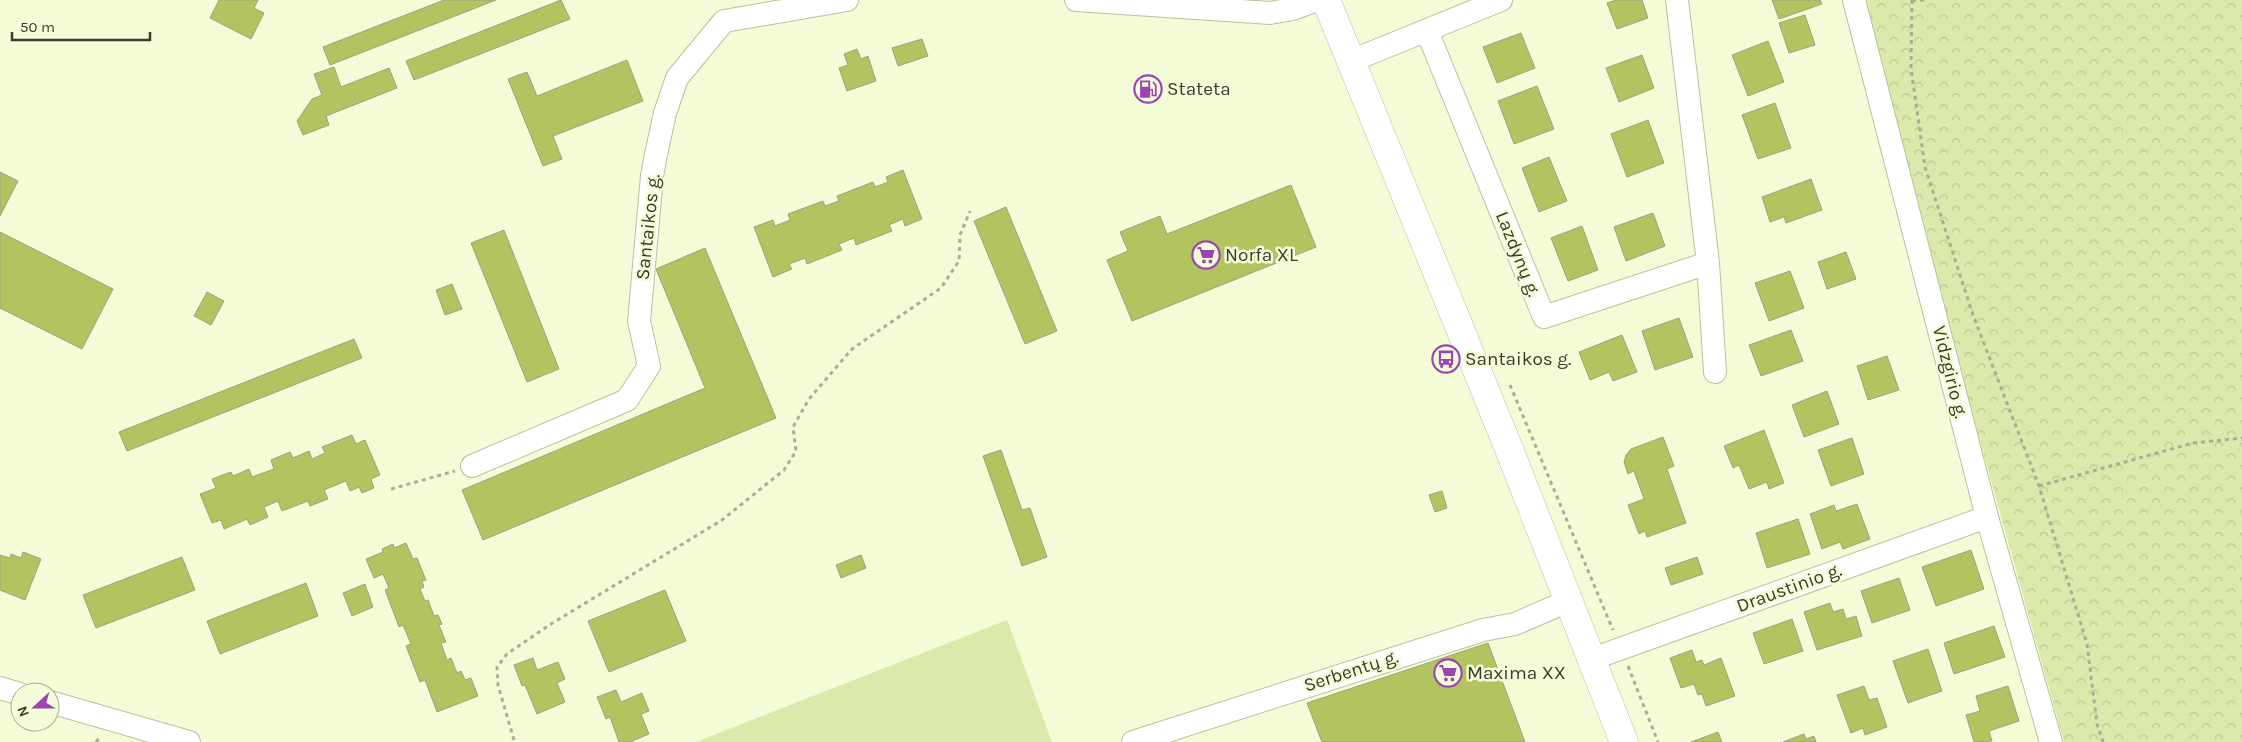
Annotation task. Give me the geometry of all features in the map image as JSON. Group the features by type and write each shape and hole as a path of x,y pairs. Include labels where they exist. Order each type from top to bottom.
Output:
{"main road":[{"path":"1326,0 1503,435 1624,742"}],"street":[{"name":"Santaikos g.","path":"472,466 627,400 649,366 639,322 652,176 665,113 677,78 724,21 847,0"},
{"path":"1076,0 1270,13 1293,9 1317,0"},
{"path":"1351,61 1501,0"},
{"path":"1677,0 1708,263 1715,372"},
{"name":"Vidzgirio g.","path":"1854,0 1987,517 2051,742"},
{"name":"Lazdynų g.","path":"1427,31 1544,318 1708,263"},
{"name":"Draustinio g.","path":"1592,659 1987,517"},
{"name":"Serbentų g.","path":"1133,742 1483,630 1516,624 1568,601"},
{"path":"60,705 189,742"}],"path":[{"path":"1924,0 1912,1 1912,68 1925,167 1974,315 2039,486 2087,644 2097,724 2103,742"},
{"path":"514,740 498,685 497,667 507,654 551,624 722,520 784,470 796,451 793,427 809,399 852,349 941,288 959,261 960,235 970,211"},
{"path":"2039,486 2193,443 2242,438"},
{"path":"391,490 472,466"}],"green space":[{"path":"1857,0 2242,0 2242,742 2064,742"},
{"path":"1007,620 1052,742 696,742"}],"building":[{"path":"219,0 258,0 254,8 264,13 251,39 210,18"},
{"path":"444,0 496,0 330,65 323,47"},
{"path":"561,0 570,19 414,80 406,61"},
{"path":"1616,0 1642,0 1648,18 1617,29 1607,3"},
{"path":"1772,0 1820,0 1822,4 1779,19"},
{"path":"1805,15 1815,45 1789,53 1779,23"},
{"path":"1521,33 1535,68 1497,83 1483,47"},
{"path":"922,39 928,56 898,66 892,48"},
{"path":"1768,41 1784,82 1748,96 1732,55"},
{"path":"857,49 861,59 868,56 876,81 847,91 839,68 848,65 844,54"},
{"path":"1642,55 1654,88 1619,102 1606,68"},
{"path":"627,60 643,101 553,136 562,159 543,166 508,79 527,72 537,96"},
{"path":"334,67 341,87 389,68 397,88 326,116 329,125 303,135 297,121 312,99 322,95 314,74"},
{"path":"1537,86 1554,129 1514,144 1498,101"},
{"path":"1775,103 1791,148 1758,159 1742,115"},
{"path":"1648,120 1664,163 1627,177 1611,134"},
{"path":"1549,157 1567,201 1539,212 1522,168"},
{"path":"903,170 922,219 905,226 903,219 889,225 892,231 856,245 854,238 839,244 842,250 807,264 805,258 789,264 792,269 773,277 754,227 773,220 775,226 790,220 788,214 823,201 825,206 839,201 837,196 873,182 875,187 888,182 886,177"},
{"path":"0,172 18,181 0,216"},
{"path":"1811,179 1822,210 1786,223 1784,217 1770,222 1762,197"},
{"name":"Norfa XL","path":"1291,185 1316,247 1132,321 1107,260 1128,251 1120,232 1160,216 1167,234"},
{"path":"1006,207 1057,331 1025,344 974,221"},
{"path":"1653,213 1665,246 1626,261 1614,227"},
{"path":"1582,226 1598,270 1568,281 1551,238"},
{"path":"504,230 559,369 527,382 471,243"},
{"path":"0,232 113,289 82,349 0,308"},
{"path":"705,248 776,418 483,540 462,490 705,388 656,269"},
{"path":"1846,252 1856,279 1827,289 1818,262"},
{"path":"1790,271 1804,308 1769,321 1755,283"},
{"path":"452,284 462,309 445,315 436,290"},
{"path":"207,292 224,301 211,325 194,316"},
{"path":"1679,318 1693,357 1655,370 1642,331"},
{"path":"1791,330 1803,361 1761,376 1749,345"},
{"path":"1622,335 1637,372 1613,381 1609,372 1590,380 1579,352"},
{"path":"354,339 362,358 127,451 119,432"},
{"path":"1887,356 1899,390 1868,400 1857,366"},
{"path":"1827,391 1839,424 1804,437 1792,405"},
{"path":"1764,430 1784,483 1769,489 1767,482 1749,489 1739,465 1733,468 1724,446"},
{"path":"352,435 356,444 365,440 380,475 371,479 374,488 362,493 359,487 350,491 346,481 324,490 328,499 310,506 308,501 282,511 278,501 264,507 268,517 250,525 247,519 224,529 221,520 212,523 200,494 216,488 212,479 231,472 233,476 249,469 252,477 274,469 271,460 290,452 293,458 309,451 312,459 325,453 322,447"},
{"path":"1663,437 1674,466 1667,469 1686,523 1647,537 1645,531 1639,534 1628,505 1644,499 1634,471 1628,474 1624,462 1626,455 1631,449"},
{"path":"1852,438 1864,474 1831,486 1818,450"},
{"path":"1001,450 1022,510 1030,508 1047,557 1022,566 983,456"},
{"path":"1442,491 1447,508 1435,512 1429,495"},
{"path":"1857,504 1870,539 1843,549 1840,542 1822,549 1810,514 1834,505 1836,511"},
{"path":"1798,519 1810,554 1767,568 1756,533"},
{"path":"406,543 413,559 417,558 426,580 422,581 424,587 420,589 425,601 428,600 434,616 438,615 442,624 439,625 446,642 441,643 447,660 451,658 457,673 461,671 465,680 471,678 478,696 437,712 425,680 420,682 406,646 411,644 403,625 399,627 385,590 389,588 383,574 374,578 366,559 383,552 382,549 393,544 394,548"},
{"path":"1971,550 1984,589 1936,606 1922,567"},
{"path":"23,552 41,559 25,600 0,590 0,555 10,558 11,554 21,558"},
{"path":"861,555 866,568 841,578 836,565"},
{"path":"182,557 195,590 96,628 83,595"},
{"path":"1697,557 1703,574 1671,585 1665,568"},
{"path":"1899,578 1910,610 1872,623 1861,591"},
{"path":"306,583 318,616 220,654 207,621"},
{"path":"365,584 373,607 352,616 343,593"},
{"path":"665,590 686,641 609,672 588,621"},
{"path":"1830,603 1833,612 1843,609 1846,619 1856,616 1862,636 1817,650 1804,612"},
{"path":"1792,619 1803,651 1764,664 1753,633"},
{"path":"1994,626 2005,657 1954,674 1944,643"},
{"name":"Maxima XX","path":"1488,643 1525,742 1322,742 1307,703"},
{"path":"1928,649 1942,691 1908,703 1893,661"},
{"path":"1692,650 1696,662 1702,660 1704,665 1721,658 1735,696 1706,706 1702,694 1698,695 1694,684 1681,688 1670,658"},
{"path":"533,658 537,670 558,662 565,679 557,683 565,702 537,714 525,685 522,686 514,665"},
{"path":"1864,686 1869,700 1877,698 1887,727 1865,735 1863,728 1851,733 1837,695"},
{"path":"2008,686 2019,721 1989,731 1992,741 1974,742 1966,715 1980,711 1976,696"},
{"path":"616,690 621,702 642,693 649,711 641,714 649,734 630,742 619,742 610,717 606,719 597,697"},
{"path":"1718,732 1722,742 1691,742"},
{"path":"1804,734 1806,739 1814,736 1816,742 1783,742"}],"place":[{"name":"Stateta","path":"1148,89"},
{"name":"Norfa XL","path":"1206,255"},
{"name":"Santaikos g.","path":"1446,359"},
{"name":"Maxima XX","path":"1448,673"}]}
